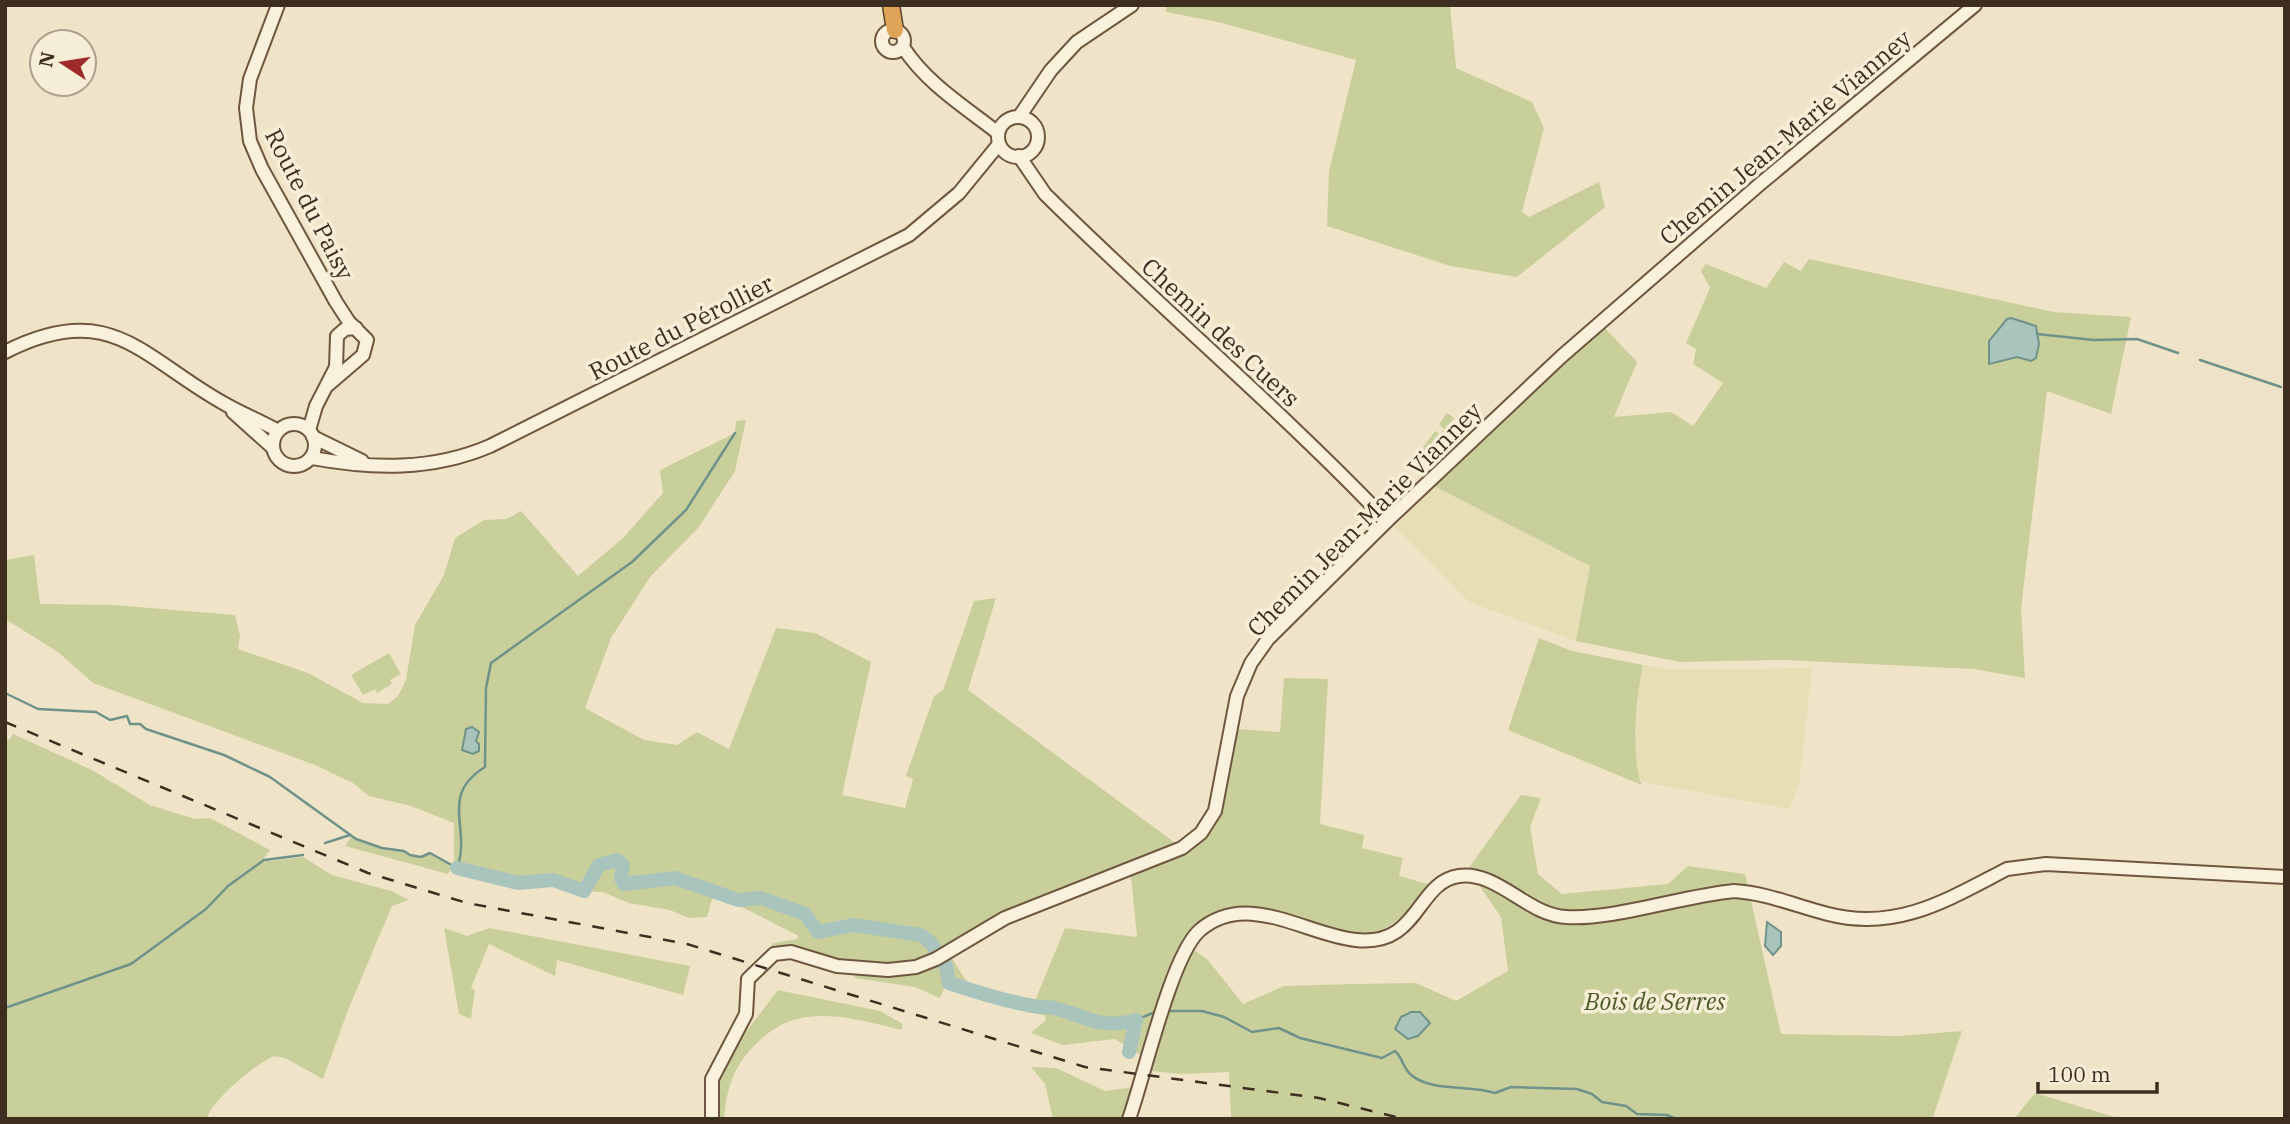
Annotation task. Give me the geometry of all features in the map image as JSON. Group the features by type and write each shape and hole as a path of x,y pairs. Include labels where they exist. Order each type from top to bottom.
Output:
{"highway":[{"path":"891,5 895,30"}],"main road":[{"name":"Route du Paisy","path":"278,5 250,79 247,126 255,155 336,302 356,328"},
{"path":"1031,170 1037,133 1025,119 1036,94 1051,70 1077,41 1132,5"},
{"name":"Chemin Jean-Marie Vianney","path":"712,1119 710,1089 715,1071 744,1020 748,979 770,956 785,951 832,965 888,970 916,967 1005,918 1176,851 1200,833 1209,823 1217,804 1237,696 1258,651 1387,521 1604,320 1759,184 1975,5"},
{"path":"895,30 903,36 899,49 887,51 881,42 885,33 895,30"},
{"path":"899,49 1019,156 1034,148"},
{"name":"Route du Pérollier","path":"312,458 355,466 419,465 453,460 499,442 887,247 944,207 981,166 1001,138 1025,119"},
{"name":"Chemin des Cuers","path":"1019,156 1052,202 1250,389 1326,456 1387,521"},
{"name":"Route du Paisy","path":"336,302 340,332"},
{"path":"5,352 27,341 61,332 116,337 159,358 225,404 272,447 278,460 290,467 304,465 312,458 315,451 307,430 336,367 335,341 340,332 356,328 365,335 367,345 363,355 328,385"},
{"path":"337,351 344,359 355,360"},
{"path":"225,404 278,430 307,430"},
{"path":"272,447 278,430"},
{"name":"Route du Pérollier","path":"307,430 337,451 373,465"},
{"path":"1129,1119 1186,948 1202,929 1225,917 1264,915 1356,940 1379,939 1395,934 1405,927 1440,884 1459,876 1478,877 1537,910 1559,916 1589,916 1734,891 1759,894 1825,913 1865,920 1917,913 2007,869 2033,865 2285,878"}],"shaded area":[{"path":"1432,485 1590,566 1576,641 1469,602 1395,527"},
{"path":"1643,665 1675,670 1812,668 1799,786 1789,809 1643,782 1638,778 1634,750 1639,701 1637,691"}],"green space":[{"path":"1166,5 1450,5 1456,68 1532,102 1544,128 1522,212 1529,217 1599,182 1605,207 1517,277 1450,266 1327,226 1329,171 1356,60 1218,22 1166,12"},
{"path":"1809,259 2054,312 2131,317 2111,414 2047,391 2021,609 2025,678 1973,669 1785,660 1680,662 1576,641 1590,566 1432,485 1603,326 1637,362 1614,417 1671,412 1693,426 1723,383 1693,364 1696,349 1686,343 1710,288 1701,271 1706,264 1766,288 1784,262 1801,271"},
{"path":"1447,413 1454,418 1429,455 1422,449 1435,431 1440,434 1444,429 1439,424"},
{"name":"Bois de Serres","path":"746,420 735,471 699,527 650,577 611,638 585,708 644,740 677,745 697,732 729,749 776,628 815,633 871,662 842,795 905,808 913,779 906,776 934,696 943,690 974,601 996,598 968,690 1182,848 1005,918 951,957 967,982 1034,1003 1065,928 1137,937 1131,876 1186,851 1203,839 1214,825 1222,808 1238,729 1280,732 1284,678 1328,679 1320,824 1364,835 1362,848 1403,858 1399,876 1428,884 1401,917 1384,929 1363,935 1271,910 1231,907 1213,912 1197,924 1184,943 1207,959 1243,1004 1284,986 1416,983 1456,1001 1508,971 1501,917 1468,869 1521,795 1541,798 1530,827 1538,874 1562,894 1668,884 1688,866 1745,874 1781,1034 1899,1036 1962,1031 1933,1117 1941,1119 1231,1119 1229,1072 1181,1074 1141,1070 1145,1055 1125,1051 1126,1046 1115,1039 1063,1045 1031,1033 1045,1021 1046,1016 956,990 947,982 940,998 915,987 855,978 852,968 767,953 773,943 797,939 799,936 714,893 707,917 689,918 670,910 629,903 603,892 579,891 553,880 518,883 454,867 454,823 411,806 369,796 353,783 315,765 93,683 58,652 5,619 5,560 34,555 40,604 114,605 235,615 240,635 238,649 308,673 363,703 388,704 398,696 406,680 415,625 444,575 455,538 484,520 506,519 521,511 578,576 623,538 663,493 660,470 735,433 736,421"},
{"path":"1539,638 1572,651 1643,665 1635,744 1642,785 1508,730"},
{"path":"389,653 401,674 390,680 392,684 377,693 375,689 363,695 351,675"},
{"path":"13,734 92,770 150,805 195,819 210,818 270,850 261,862 303,857 332,875 391,891 409,900 392,906 348,1010 323,1079 285,1058 274,1056 235,1083 210,1111 207,1119 5,1119 5,739 9,740"},
{"path":"352,836 410,855 421,857 430,853 452,866 448,874 345,846"},
{"path":"444,928 467,936 489,928 690,966 683,995 557,960 555,976 489,944 471,988 475,990 471,1019 459,1014"},
{"path":"778,990 880,1011 903,1024 901,1030 826,1016 791,1021 774,1029 758,1042 737,1068 727,1096 724,1119 715,1119 715,1088 726,1058"},
{"path":"1031,1067 1056,1068 1105,1091 1134,1087 1123,1119 1053,1119 1045,1084"},
{"path":"2035,1093 2121,1119 2014,1119"}],"water":[{"path":"2007,319 2036,326 2039,344 2036,358 2031,361 2017,357 1989,364 1989,341"},
{"path":"472,727 479,732 476,741 479,751 473,754 462,750 466,729"},
{"path":"1767,922 1781,932 1781,946 1773,955 1765,946"},
{"path":"1411,1012 1420,1012 1430,1023 1418,1036 1408,1039 1395,1029 1401,1017"}],"waterway":[{"path":"2037,334 2094,340 2137,339 2178,353"},
{"path":"2200,360 2281,387"},
{"path":"5,693 38,709 96,712 110,720 127,716 130,724 140,724 146,729 224,755 270,777 356,839 382,848 404,851 410,855 421,857 430,853 457,868 461,853 459,801 471,778 485,767 486,688 491,663 632,562 686,510 735,433"},
{"path":"325,843 350,835"},
{"path":"5,1008 131,964 206,909 228,886 264,860 303,855"},
{"path":"457,868 518,883 553,880 584,891 599,865 617,860 623,865 621,878 624,884 675,878 738,900 761,898 805,914 818,932 853,925 921,935 931,943 946,966 949,983 1001,999 1036,1007 1052,1007 1103,1023 1136,1020"},
{"path":"1165,1011 1202,1011 1224,1017 1252,1032 1279,1028 1300,1038 1382,1058 1395,1051 1410,1074 1429,1084 1495,1093 1511,1087 1577,1089 1592,1094 1602,1102 1626,1106 1637,1114 1667,1115 1676,1119"},
{"path":"1136,1020 1155,1012"},
{"path":"1129,1052 1136,1020"}],"railway":[{"path":"5,722 368,873 467,903 687,944 1085,1067 1319,1098 1404,1119"}]}
